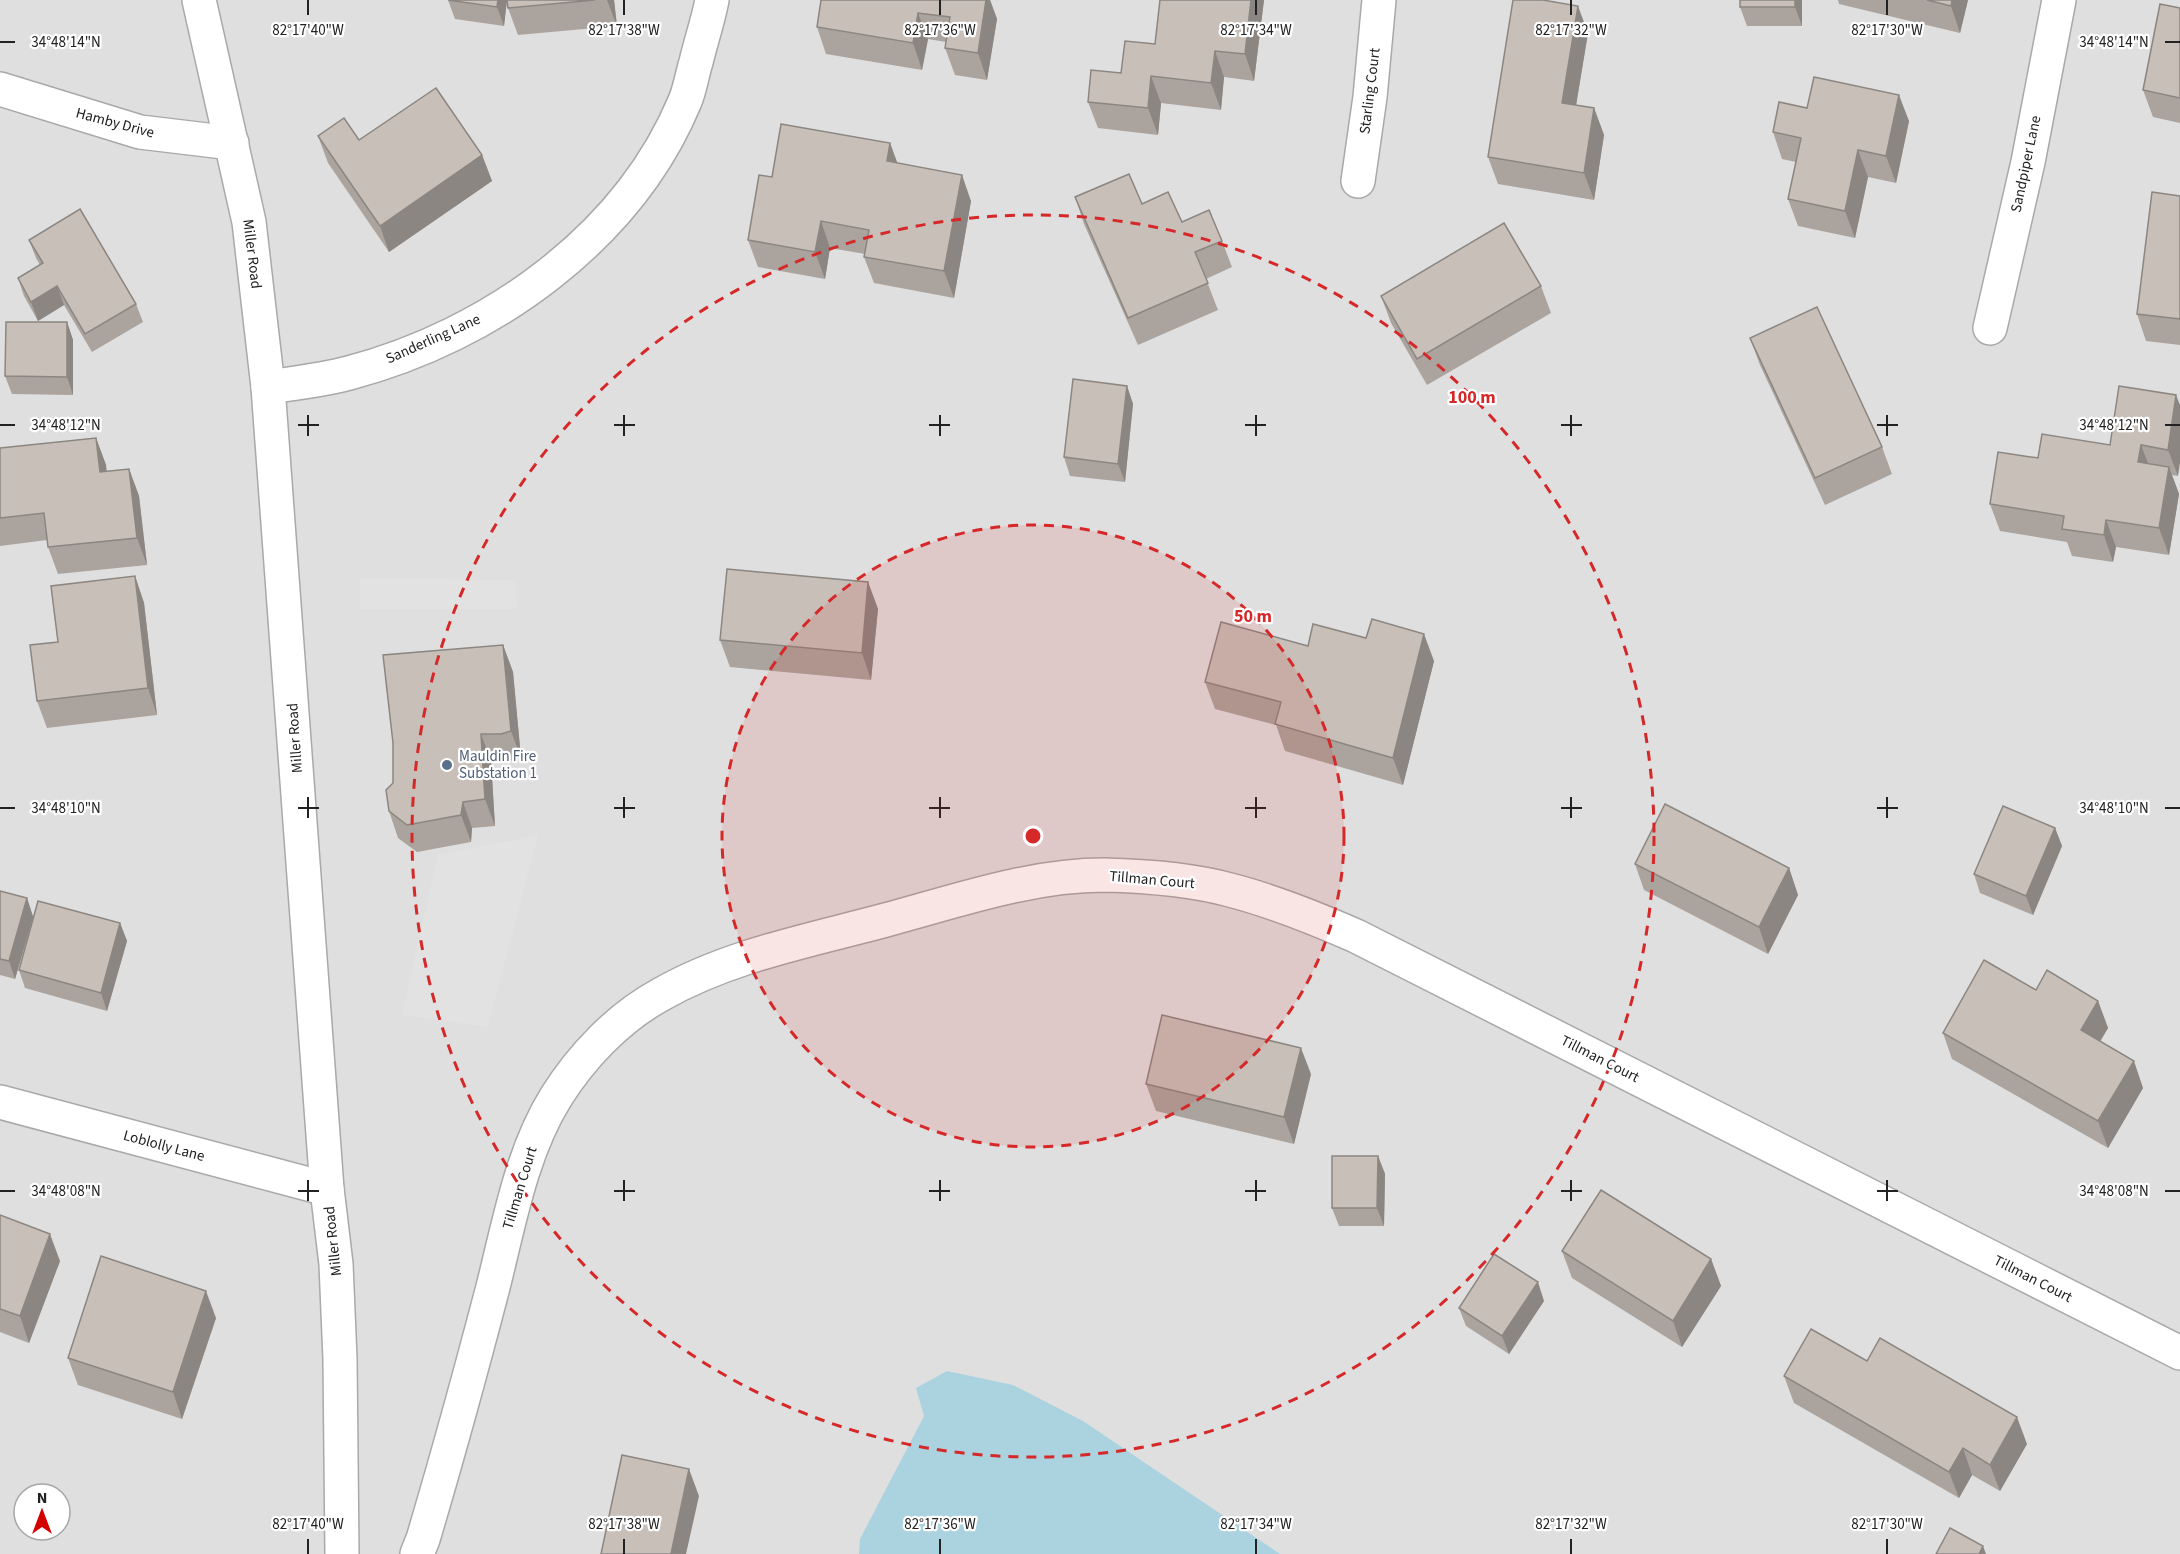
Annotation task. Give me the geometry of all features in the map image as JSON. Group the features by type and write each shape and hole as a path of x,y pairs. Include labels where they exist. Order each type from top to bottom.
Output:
{"street":[{"name":"Miller Road","path":"199,0 249,222 268,387 327,1189 336,1264 340,1359 342,1554"},
{"name":"Sanderling Lane","path":"268,387 348,373 400,356 462,330 520,295 573,254 620,207 655,160 686,100 712,0"},
{"name":"Starling Court","path":"1358,181 1370,97 1379,0"},
{"name":"Sandpiper Lane","path":"1990,328 2028,162 2059,0"},
{"name":"Hamby Drive","path":"0,89 140,132 232,143"},
{"name":"Tillman Court","path":"417,1554 464,1399 526,1160 554,1099 600,1041 633,1012 658,996 693,977 743,959 998,890 1057,879 1102,875 1170,879 1229,889 1300,912 1376,946 2180,1353"},
{"name":"Loblolly Lane","path":"0,1102 327,1189"}],"shaded area":[{"path":"0,0 2180,0 2180,1554 0,1554"},
{"path":"360,578 515,580 517,609 360,609"},
{"path":"538,835 488,1027 402,1015 438,855"}],"water":[{"path":"947,1371 1013,1385 1083,1421 1280,1554 859,1554 860,1539 924,1416 916,1388"}],"building":[{"path":"448,0 498,0 497,7"},
{"path":"507,0 595,0 508,8"},
{"path":"821,0 986,0 978,53 945,48 950,17 918,13 913,43 817,27"},
{"path":"1160,0 1251,0 1245,54 1215,51 1211,83 1151,76 1148,108 1088,102 1091,70 1121,73 1125,41 1155,44"},
{"path":"1513,0 1543,0 1578,6 1562,103 1594,108 1584,173 1488,157"},
{"path":"1740,0 1795,0 1795,7 1740,7"},
{"path":"1927,0 1952,0 1951,6"},
{"path":"2160,4 2180,8 2180,98 2143,90"},
{"path":"1814,77 1899,95 1886,156 1858,150 1845,211 1788,199 1801,138 1773,132 1779,102 1807,108"},
{"path":"436,88 482,155 380,226 318,136 344,118 359,140"},
{"path":"781,124 890,143 887,161 962,175 944,271 864,257 869,230 821,221 815,252 748,240 759,175 772,177"},
{"path":"1129,174 1142,204 1168,192 1182,222 1209,210 1222,241 1195,252 1208,283 1128,318 1075,197"},
{"path":"2152,192 2180,196 2180,319 2137,314"},
{"path":"80,209 136,304 85,334 57,286 31,302 18,278 43,263 29,240"},
{"path":"1504,223 1541,286 1417,359 1381,296"},
{"path":"1817,307 1882,447 1815,478 1750,338"},
{"path":"6,322 67,322 67,377 5,376"},
{"path":"1073,379 1127,386 1118,464 1064,457"},
{"path":"2119,386 2176,395 2168,450 2141,445 2138,462 2169,467 2159,528 2106,520 2104,535 2062,529 2064,516 1990,504 1998,452 2038,458 2042,434 2110,445"},
{"path":"96,438 100,472 129,469 137,538 48,547 44,513 0,518 0,448"},
{"path":"727,569 868,582 862,653 720,640"},
{"path":"135,576 148,688 37,701 30,645 58,642 51,586"},
{"path":"1372,619 1424,634 1393,758 1275,724 1281,702 1205,682 1221,622 1308,646 1313,624 1366,638"},
{"name":"Mauldin Fire Substation 1","path":"503,645 511,731 501,734 481,734 485,799 463,802 461,815 407,825 389,811 386,790 393,783 393,743 383,655"},
{"path":"1665,804 1789,868 1759,927 1635,864"},
{"path":"2003,806 2055,828 2026,896 1974,874"},
{"path":"0,891 27,898 9,961 0,959"},
{"path":"38,901 120,923 101,993 19,970"},
{"path":"1984,960 2036,990 2047,970 2098,1001 2081,1030 2134,1061 2098,1121 1943,1033"},
{"path":"1162,1015 1301,1048 1284,1117 1146,1084"},
{"path":"1332,1156 1378,1156 1377,1208 1332,1208"},
{"path":"1601,1190 1711,1259 1673,1321 1562,1251"},
{"path":"0,1215 50,1234 20,1316 0,1309"},
{"path":"1494,1254 1538,1282 1502,1336 1459,1308"},
{"path":"101,1256 206,1291 173,1392 68,1358"},
{"path":"1811,1329 1867,1361 1880,1338 2017,1417 1990,1465 1963,1448 1949,1472 1784,1376"},
{"path":"622,1455 689,1469 671,1554 601,1554"},
{"path":"1950,1528 1983,1546 1979,1554 1936,1554"}],"place":[{"name":"Mauldin Fire Substation 1","path":"447,765"}]}
